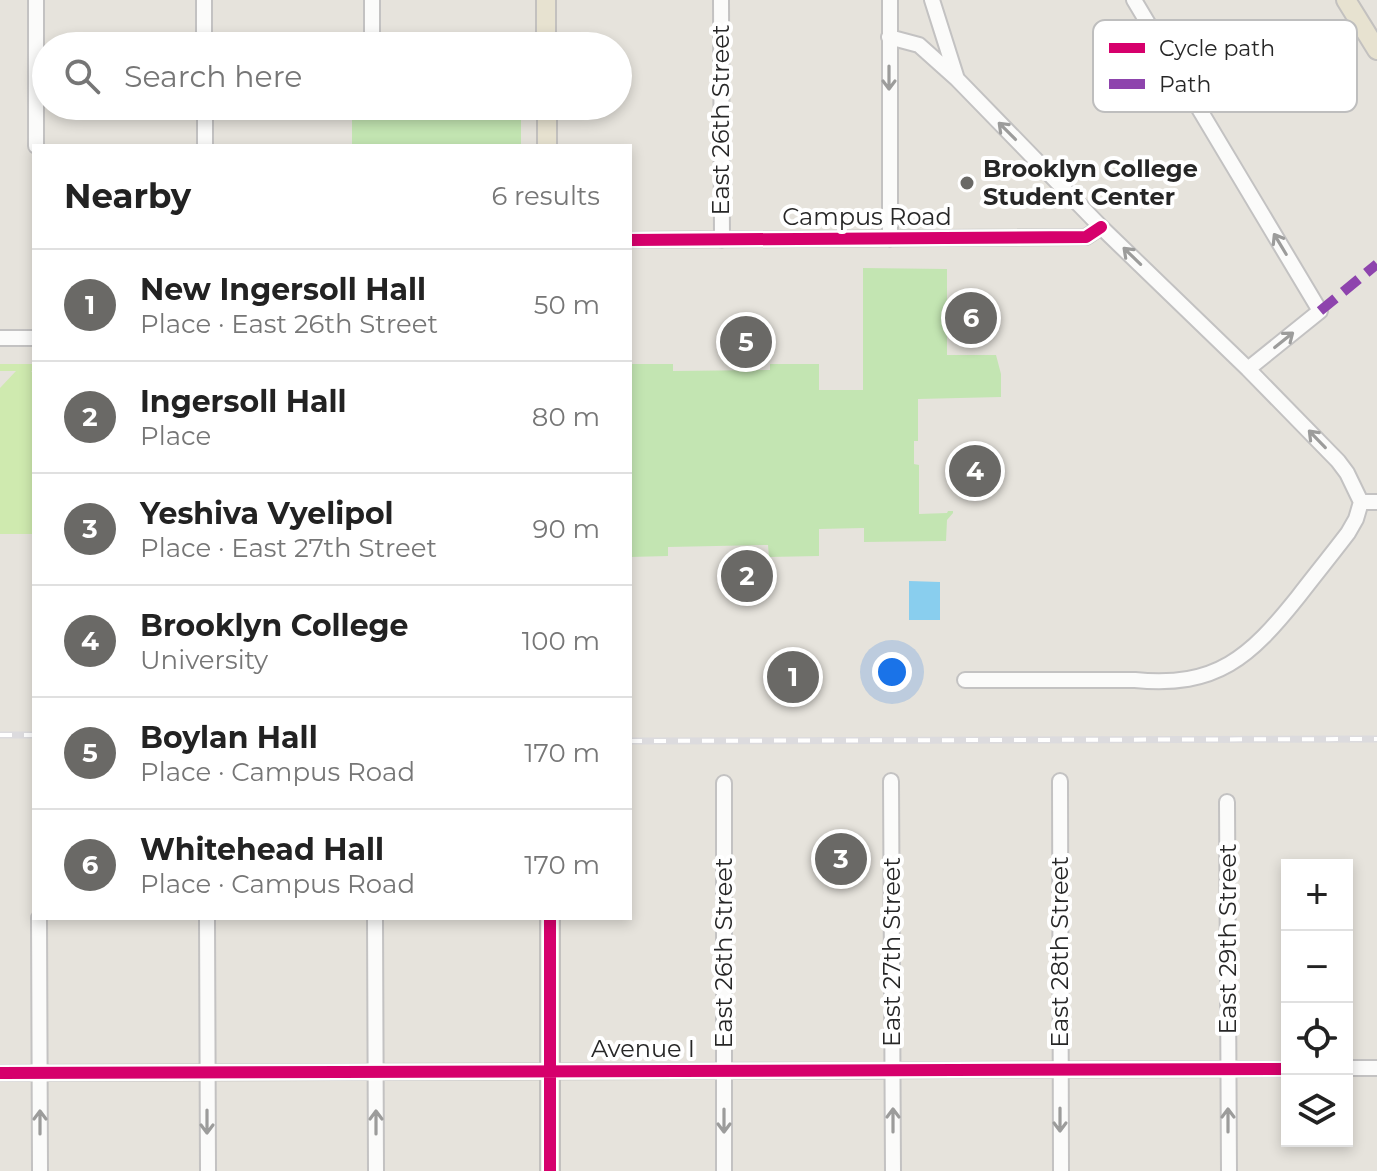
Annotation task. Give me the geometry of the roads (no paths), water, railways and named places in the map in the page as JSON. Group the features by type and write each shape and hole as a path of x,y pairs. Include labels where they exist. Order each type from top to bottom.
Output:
{"main road":[{"path":"546,0 546,32"},
{"path":"1346,0 1377,50"},
{"path":"547,120 547,144"},
{"path":"550,920 550,1171"}],"street":[{"path":"36,0 36,32"},
{"path":"204,0 204,32"},
{"path":"372,0 372,32"},
{"name":"East 26th Street","path":"721,0 722,240"},
{"path":"890,0 890,239"},
{"path":"932,0 957,79"},
{"path":"1134,0 1146,20"},
{"path":"889,37 919,45 957,79 1101,227 1338,461 1361,502 1356,519 1337,547 1259,643 1240,658 1210,673 1157,682 965,680"},
{"path":"1201,112 1320,311 1248,369"},
{"path":"36,120 36,144"},
{"path":"205,120 205,144"},
{"name":"Campus Road","path":"632,240 1086,237 1101,227"},
{"path":"0,338 32,338"},
{"path":"1361,502 1377,502"},
{"name":"East 27th Street","path":"891,781 893,1171"},
{"name":"East 28th Street","path":"1060,781 1061,1171"},
{"name":"East 26th Street","path":"724,783 724,1171"},
{"name":"East 29th Street","path":"1227,802 1229,1171"},
{"path":"39,920 40,1171"},
{"path":"207,920 208,1171"},
{"path":"375,920 376,1171"},
{"path":"1353,1068 1377,1068"},
{"name":"Avenue I","path":"0,1073 1281,1069"}],"water":[{"path":"909,581 940,582 940,620 909,620"}],"railway":[{"path":"0,735 32,735"},
{"path":"632,741 1377,739"}],"place":[{"name":"Brooklyn College Student Center","path":"967,183"},
{"name":"Whitehead Hall","path":"971,318"},
{"name":"Boylan Hall","path":"746,342"},
{"name":"Brooklyn College","path":"975,471"},
{"name":"Ingersoll Hall","path":"747,576"},
{"name":"New Ingersoll Hall","path":"793,677"},
{"name":"Yeshiva Vyelipol","path":"841,859"}]}
